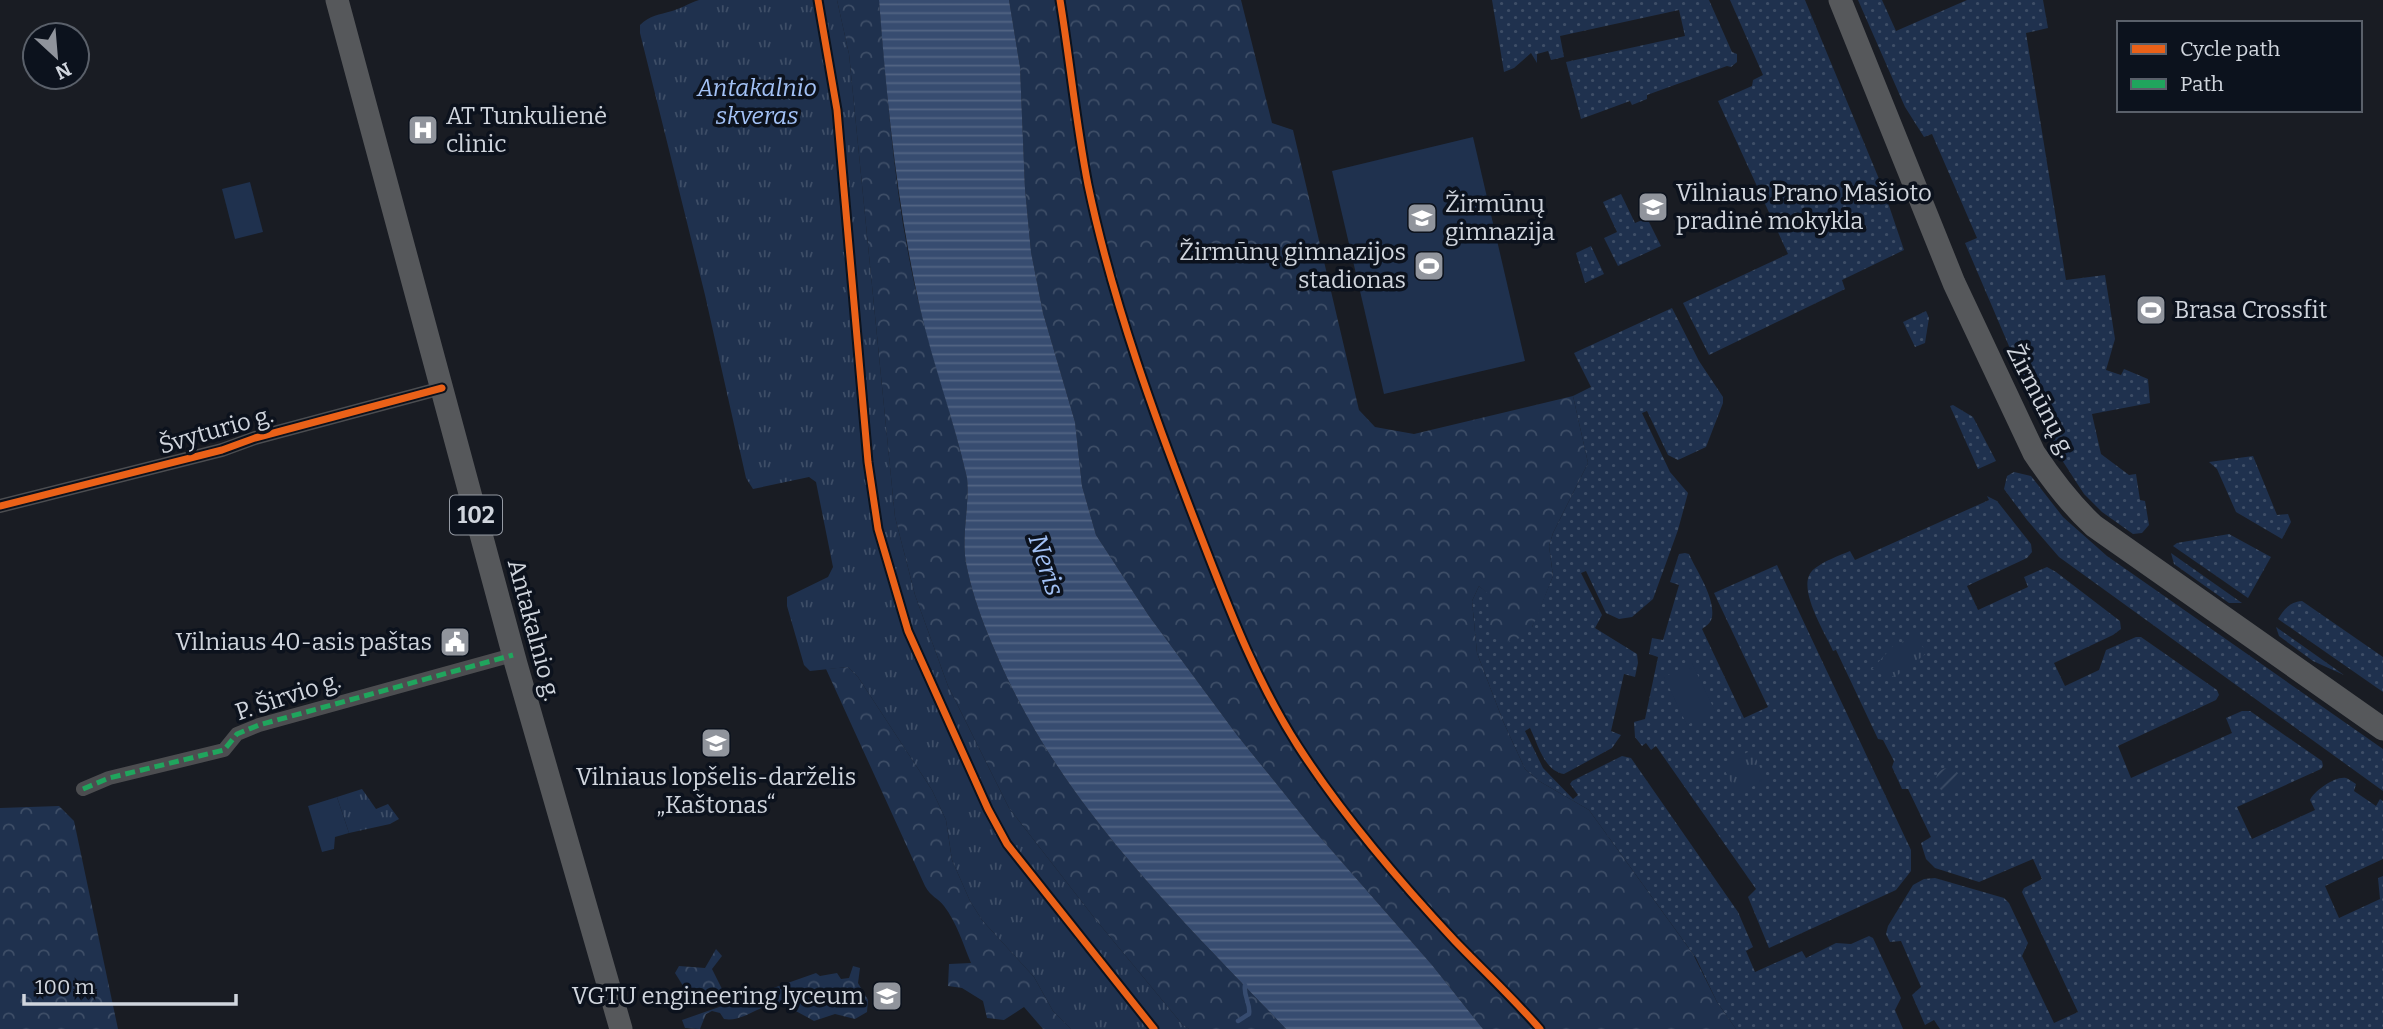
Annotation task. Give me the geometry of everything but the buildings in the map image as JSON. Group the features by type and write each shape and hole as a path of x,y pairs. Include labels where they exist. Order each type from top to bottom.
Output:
{"main road":[{"name":"Antakalnio g.","path":"337,0 513,655 621,1029"},
{"name":"Žirmūnų g.","path":"1840,0 1954,283 2034,453 2056,486 2075,508 2102,532 2383,729"}],"street":[{"name":"Švyturio g.","path":"0,506 222,450 255,438 442,388"},
{"name":"P. Širvio g.","path":"83,789 109,778 224,750 237,734 259,725 513,655"}],"green space":[{"name":"Antakalnio skveras","path":"699,0 837,0 849,54 895,517 915,595 948,686 1009,808 1096,920 1189,1029 1071,1029 1053,1011 1034,977 982,920 970,901 952,860 946,820 932,790 858,677 848,667 810,671 804,665 787,606 787,597 828,577 833,567 816,482 809,477 753,489 746,478 705,295 640,33 640,25 647,19"},
{"path":"837,0 879,0 904,232 920,308 967,478 964,545 967,568 979,611 996,653 1022,708 1087,808 1163,899 1286,1029 1189,1029 1182,1024 1096,920 1009,808 948,686 915,595 895,517 849,54"},
{"path":"1009,0 1241,0 1272,123 1293,130 1359,410 1375,427 1414,434 1573,396 1588,463 1553,533 1549,546 1553,576 1532,627 1520,638 1508,642 1492,635 1489,629 1488,594 1479,586 1472,601 1477,653 1525,769 1539,781 1589,810 1693,954 1717,1002 1736,1029 1483,1029 1432,965 1313,829 1237,735 1149,616 1096,535 1082,486 1075,422 1043,313 1031,252 1025,189 1020,67"},
{"path":"1492,0 1709,0 1732,52 1737,54 1737,62 1731,67 1727,66 1647,95 1647,99 1632,105 1630,101 1581,119 1566,62 1685,36 1679,10 1560,36 1564,57 1551,60 1548,51 1537,54 1537,63 1531,53 1514,68 1504,72"},
{"path":"1730,0 1805,0 1884,191 1904,250 1842,280 1845,289 1709,355 1683,303 1788,254 1718,101 1752,86 1753,80 1763,75"},
{"path":"1858,0 1882,0 1896,31 1967,0 2043,0 2048,28 2026,33 2066,280 2105,275 2115,339 2106,370 2121,375 2124,369 2148,379 2150,403 2092,414 2101,454 2129,475 2136,474 2140,500 2145,501 2149,525 2142,533 2133,534 2102,512 2084,494 2049,440 1965,243 1977,238 1932,134 1924,137 1905,107"},
{"name":"Žirmūnų gimnazijos stadionas","path":"1473,137 1525,361 1384,394 1332,171"},
{"path":"250,182 263,232 235,239 222,189"},
{"path":"1621,194 1635,223 1647,218 1661,246 1618,266 1604,238 1617,232 1603,202"},
{"path":"1591,246 1604,274 1585,283 1576,253"},
{"path":"1672,308 1699,361 1723,397 1723,403 1706,447 1678,460 1668,455 1647,411 1642,413 1670,472 1688,493 1678,530 1653,599 1632,617 1619,619 1606,613 1586,571 1581,573 1602,615 1595,628 1637,654 1635,677 1624,674 1611,731 1621,735 1612,748 1564,774 1551,768 1530,728 1525,731 1543,768 1573,799 1578,795 1570,784 1572,781 1622,756 1631,758 1738,912 1753,947 1746,951 1755,972 1802,951 1806,958 1836,943 1851,944 1869,936 1873,938 1901,998 1895,1010 1903,1029 1736,1029 1717,1002 1696,958 1589,810 1539,781 1525,769 1477,653 1472,601 1479,586 1489,594 1489,629 1532,627 1553,576 1549,546 1553,533 1588,463 1573,396 1591,387 1574,353"},
{"path":"1926,311 1929,318 1925,343 1915,347 1903,322"},
{"path":"1953,405 1973,417 1996,461 1978,469 1950,406"},
{"path":"2253,456 2277,515 2288,514 2291,522 2282,539 2236,512 2217,469 2209,462"},
{"path":"2014,472 2031,476 2063,517 2107,556 2383,749 2383,791 2059,557 2004,489 2007,476"},
{"path":"1987,496 1997,501 2031,544 2032,552 2027,558 1967,586 1978,610 2028,587 2024,577 2047,567 2120,621 2121,629 2113,635 2054,663 2065,686 2099,670 2106,650 2141,637 2217,690 2219,695 2216,700 2118,746 2131,778 2232,733 2226,718 2242,711 2250,711 2322,761 2323,766 2237,807 2252,839 2315,810 2310,800 2312,796 2336,779 2346,778 2356,784 2354,791 2376,806 2380,799 2383,801 2383,859 2325,886 2339,918 2380,899 2378,878 2383,876 2383,1029 1940,1029 1934,1020 1925,1025 1912,995 1921,987 1901,941 1890,942 1886,934 1888,926 1913,885 1924,879 1935,878 2004,898 2028,943 2022,956 2054,1023 2078,1012 2022,892 2024,888 2042,879 2033,859 1979,882 1935,868 1926,859 1921,843 1931,837 1908,789 1902,789 1892,767 1894,761 1883,740 1878,739 1836,650 1833,651 1813,609 1807,586 1814,569 1827,561 1850,551 1855,560 1989,500"},
{"path":"2229,534 2271,557 2248,598 2173,546"},
{"path":"2171,553 2242,603 2229,603 2174,564"},
{"path":"1679,554 1689,554 1711,601 1711,619 1702,629 1744,718 1768,707 1714,593 1777,565 1911,850 1911,871 1896,890 1769,948 1748,897 1756,889 1656,746 1651,750 1646,743 1642,746 1635,737 1634,722 1645,719 1658,657 1649,654 1652,638 1663,640 1679,585 1670,582"},
{"path":"2302,601 2383,657 2383,692 2278,619 2288,607"},
{"path":"2276,627 2344,675 2313,661 2279,636"},
{"path":"1915,636 1927,653 1895,677 1872,669 1893,646"},
{"path":"1692,663 1715,711 1687,725 1664,677"},
{"path":"848,667 858,677 932,790 946,820 952,860 970,901 982,920 1034,977 1053,1011 1071,1029 1043,1029 1024,1007 1004,1020 987,1018 983,1001 962,988 948,986 949,964 971,963 949,913 925,886 826,669"},
{"path":"1752,750 1766,780 1737,794 1722,765"},
{"path":"1948,768 1956,772 1960,780 1956,788 1948,792 1940,788 1936,780 1940,772"},
{"path":"362,789 376,809 388,804 399,819 390,824 349,833 337,797"},
{"path":"337,797 349,833 335,837 334,849 322,852 308,806"},
{"path":"59,806 74,821 118,1029 0,1029 0,808"},
{"path":"716,949 722,956 712,969 723,991 717,996 682,1008 685,989 675,973 679,966 705,968"},
{"path":"853,966 860,968 858,983 868,1000 867,1012 855,1019 835,1014 814,1021 788,1008 772,1005 731,1019 724,1019 720,1013 712,1011 706,1014 700,1029 685,1028 682,1020 816,973 820,976 837,973 841,979 849,978"}],"water":[{"name":"Neris","path":"879,0 1009,0 1020,67 1025,189 1031,252 1043,313 1075,422 1082,486 1096,535 1149,616 1237,735 1483,1029 1286,1029 1203,943 1124,854 1087,808 1022,708 987,632 967,568 964,545 967,478 925,329 912,270 894,154"}],"waterway":[{"path":"1238,1021 1249,1014 1245,985"}],"marked path":[{"path":"83,789 109,778 224,750 237,734 259,725 513,655"}],"cycle path":[{"path":"818,0 837,110 868,462 878,529 908,631 988,809 1007,844 1154,1029"},
{"path":"1060,0 1088,185 1110,274 1167,449 1256,669 1298,746 1352,822 1434,918 1540,1029"},
{"path":"0,506 222,450 255,438 442,388"}],"place":[{"name":"AT Tunkulienė clinic","path":"423,130"},
{"name":"Vilniaus Prano Mašioto pradinė mokykla","path":"1653,207"},
{"name":"Žirmūnų gimnazija","path":"1422,218"},
{"name":"Žirmūnų gimnazijos stadionas","path":"1429,266"},
{"name":"Brasa Crossfit","path":"2151,310"},
{"name":"Vilniaus 40-asis paštas","path":"455,642"},
{"name":"Vilniaus lopšelis-darželis „Kaštonas“","path":"716,743"},
{"name":"VGTU engineering lyceum","path":"887,996"}]}
